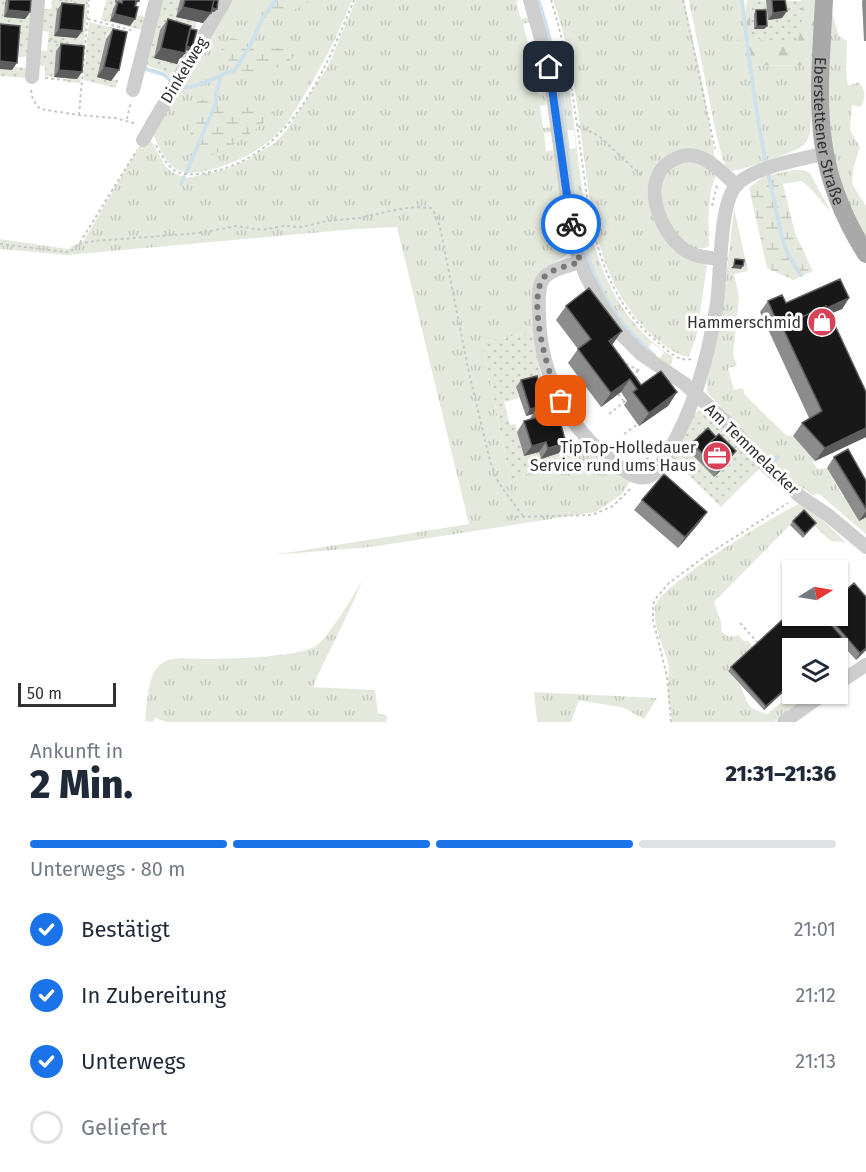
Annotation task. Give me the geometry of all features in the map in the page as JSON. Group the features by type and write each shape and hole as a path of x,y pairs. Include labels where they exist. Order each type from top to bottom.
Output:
{"main road":[{"name":"Eberstettener Straße","path":"824,0 819,93 823,154 841,210 866,254"}],"street":[{"path":"32,77 38,0"},
{"path":"134,90 156,0"},
{"name":"Dinkelweg","path":"146,136 225,0"},
{"name":"Am Temmelacker","path":"530,0 549,67 569,212 580,262 603,308 631,345 696,394 726,422 767,467 801,497 828,515 863,545"},
{"path":"580,262 550,273 542,282 539,314 544,359 555,390 567,413 583,434 626,472 642,478 652,475 684,423 696,394 717,302 727,205 736,185 767,169 823,154"},
{"path":"721,259 692,254 679,245 667,231 655,203 656,182 668,162 681,156 696,156 703,158 736,185"},
{"path":"848,677 866,665"},
{"path":"784,722 809,704"}],"path":[{"path":"59,0 73,0"},
{"path":"79,115 89,0"},
{"path":"146,136 166,164 171,169 185,175 229,166 268,144 279,136 324,68 354,0"},
{"path":"551,0 568,63 591,226 608,276 641,328 679,358 691,359"},
{"path":"683,0 714,144 723,164 722,172"},
{"path":"88,20 147,34"},
{"path":"35,39 69,43 69,37"},
{"path":"0,243 70,252 80,244 146,136 146,128 127,120 40,109 36,106 31,91 32,77 65,80 65,78"},
{"path":"127,120 134,90"},
{"path":"578,126 599,136 640,175 648,181 656,182"},
{"path":"80,244 199,233 237,226 262,230 283,226 302,227 400,209 431,208 437,217 441,232 469,373 490,461 501,485 524,517"},
{"path":"612,359 631,345"},
{"path":"672,375 679,358"},
{"path":"636,381 637,370"},
{"path":"618,394 627,405 634,400"},
{"path":"609,414 631,397"},
{"path":"624,434 639,423"},
{"path":"630,460 642,460 654,454"},
{"path":"510,517 592,515 613,506 642,478"},
{"path":"671,722 664,658 653,620 653,604 657,597 669,584 707,555 801,497"},
{"path":"740,623 758,643"}],"green space":[{"path":"0,0 32,0 27,57 15,56 15,67 26,68 26,78 0,76"},
{"path":"52,0 88,0 80,83 66,82 66,78 45,76 45,66 35,65 37,50 47,51 49,32 39,30 40,9 51,9"},
{"path":"106,0 115,0 115,3 119,4 113,9 110,21 130,26 133,14 145,17 142,30 101,20"},
{"path":"160,0 180,0 176,17 196,22 194,34 181,49 190,51 173,78 163,71 145,65"},
{"path":"231,0 352,0 316,75 290,119 279,132 245,157 210,170 187,173 179,171 167,161 153,134"},
{"path":"253,0 311,0 299,8 262,19 254,9"},
{"path":"356,0 520,0 516,2 521,19 530,17 531,22 523,24 529,47 538,45 540,50 532,52 535,70 543,69 545,74 536,75 538,94 547,93 549,104 540,106 543,128 552,127 553,132 544,133 546,151 555,150 570,248 564,257 549,266 537,279 532,296 533,332 482,342 511,482 586,443 613,471 631,480 622,494 596,512 371,547 273,555 469,524 397,227 67,255 0,249 0,239 68,249 77,243 81,245 143,140 150,139 166,167 186,178 227,169 276,142 288,128 328,66"},
{"path":"553,0 684,0 703,86 715,160 688,150 650,192 686,256 707,266 697,333 689,357 675,352 662,343 634,316 619,293 608,269 593,217 571,67"},
{"path":"689,0 741,0 752,65 814,66 810,131 803,145 787,154 764,162 728,171 716,133"},
{"path":"747,0 753,0 750,14 802,2 801,0 817,0 814,66 752,65 734,62 731,51 743,30"},
{"path":"753,0 802,1 803,15 798,42 770,43 751,36 750,14"},
{"path":"830,6 839,36 847,41 848,86 859,82 864,94 861,107 852,105 850,130 860,147 853,169 852,184 866,206 866,241 844,201 828,139"},
{"path":"89,22 123,30 121,36 107,33 97,77 118,80 116,88 83,80"},
{"path":"231,38 298,52 284,65 277,68 253,72 235,70 221,49"},
{"path":"567,72 582,190 601,266 618,300 641,331 673,357 671,366 659,359 664,352 652,343 647,350 609,304 588,257 576,207 568,149 576,148 574,130 565,130 560,89"},
{"path":"198,99 275,112 236,143 190,163 190,125"},
{"path":"695,161 717,174 710,200 709,246 697,248 686,243 676,233 663,203 662,187 666,173 677,163"},
{"path":"794,170 810,173 831,212 801,181 783,184 774,174"},
{"path":"774,174 783,184 795,233 813,271 793,280 767,268 749,188 763,177"},
{"path":"734,208 748,271 734,274 739,297 733,355 737,366 728,368 734,390 743,388 745,395 786,435 793,436 815,461 813,463 818,469 827,468 843,497 845,496 866,517 866,534 819,494 812,495 769,462 768,457 707,392 707,381 722,314"},
{"path":"533,332 542,381 516,387 519,398 504,402 510,425 515,424 524,456 539,452 559,453 560,456 511,482 482,342"},
{"path":"704,410 761,467 721,507 671,458 695,412"},
{"path":"799,504 809,506 845,542 831,541 801,514 714,602 722,632 729,637 738,635 753,647 728,671 740,685 748,704 753,709 767,714 782,702 782,704 799,704 774,722 672,722 668,694 669,666 656,625 656,604 664,594 699,566 767,521"},
{"path":"362,581 313,687 375,690 378,713 387,716 387,722 166,722 155,718 153,722 145,721 151,680 162,663 181,658 265,656 295,653 308,649 317,645 328,633"},
{"path":"534,692 657,698 644,719 624,708 579,700 571,722 537,722"}],"building":[{"path":"9,0 31,0 30,12 8,10"},
{"path":"123,0 136,0 135,6 138,7 135,19 115,14 118,2 122,3"},
{"path":"185,0 214,0 211,13 183,7"},
{"path":"214,0 218,0 217,9 212,8"},
{"path":"772,0 785,0 787,11 773,13"},
{"path":"62,3 84,5 82,31 59,29"},
{"path":"756,10 766,10 767,26 757,26"},
{"path":"168,19 191,26 185,53 161,48"},
{"path":"0,24 20,26 17,63 0,61"},
{"path":"113,29 127,32 119,70 104,67"},
{"path":"190,29 197,30 192,48 186,46"},
{"path":"61,44 84,46 82,72 59,70"},
{"path":"735,259 744,260 743,266 734,265"},
{"path":"840,279 849,298 827,308 826,306 780,329 768,301 782,295 786,303"},
{"path":"589,288 622,331 609,341 641,385 661,371 677,392 649,413 633,392 637,389 630,379 611,393 578,349 591,339 566,306"},
{"path":"826,306 866,392 866,428 825,448 802,423 822,411 782,326"},
{"path":"537,376 541,392 547,391 550,404 530,409 521,380"},
{"path":"555,403 566,443 548,448 546,442 532,446 524,421 539,417 536,409"},
{"path":"708,428 716,437 702,453 692,443"},
{"path":"719,434 736,451 723,464 706,446"},
{"path":"848,449 866,481 866,509 834,457"},
{"path":"664,474 707,512 685,537 642,500"},
{"path":"804,510 816,523 805,534 793,521"},
{"path":"854,583 866,597 866,648 860,653 837,626 848,626 848,588"},
{"path":"782,620 782,626 832,626 842,637 782,638 782,692 766,706 731,667"}],"waterway":[{"path":"186,173 216,103 221,75 235,70 252,42 262,19 276,0"},
{"path":"538,0 555,64 576,206 583,240 593,271 608,302 628,330 654,355"},
{"path":"742,0 755,100 768,174 783,239 789,257 801,275"},
{"path":"144,66 146,69 163,74 173,82"},
{"path":"179,86 194,86 220,76"},
{"path":"181,184 184,177"},
{"path":"769,465 778,457"}],"way so far":[{"path":"561,401 544,359 539,304 540,288 545,277 556,270 580,262 571,224"}],"place":[{"name":"Hammerschmid","path":"822,322"},
{"name":"TipTop-Holledauer Service rund ums Haus","path":"717,456"}],"route":[{"path":"549,67 571,224"}]}
